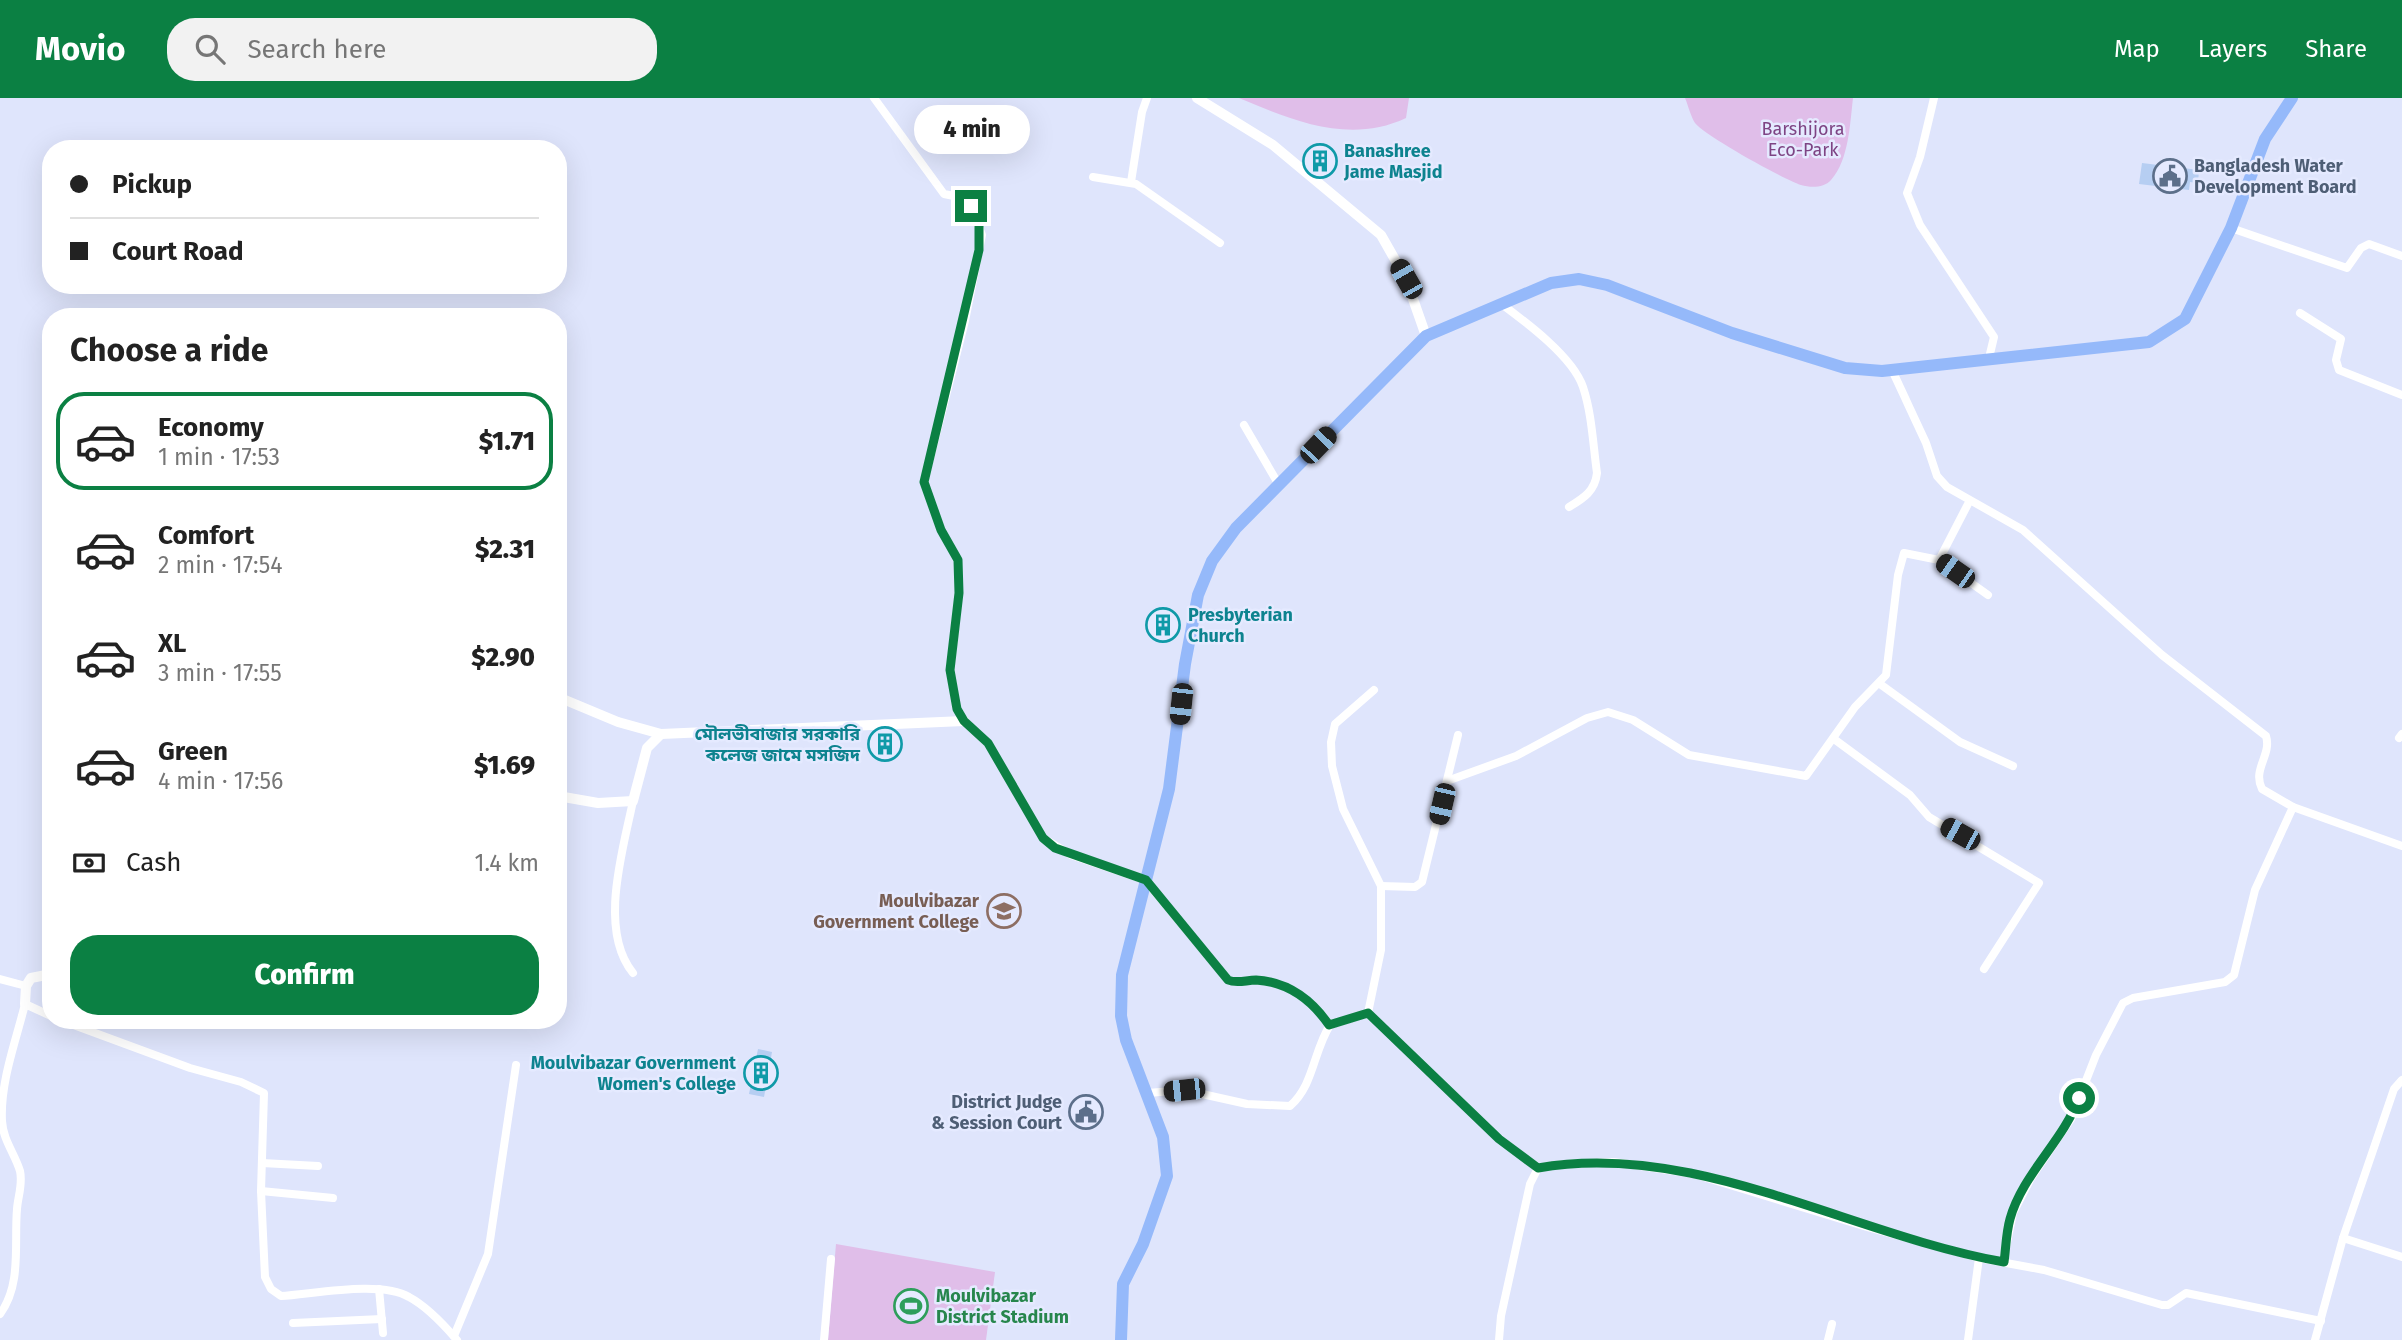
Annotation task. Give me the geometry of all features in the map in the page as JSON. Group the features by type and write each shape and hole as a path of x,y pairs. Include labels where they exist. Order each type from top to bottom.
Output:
{"highway":[{"path":"1121,1340 1123,1284 1143,1244 1167,1176 1163,1137 1126,1040 1121,1016 1122,975 1169,789 1185,664 1198,595 1212,561 1236,528 1426,336 1551,283 1579,279 1606,285 1732,333 1845,369 1892,370 1989,358 2106,349 2149,342 2185,319 2231,228 2265,139 2292,98"}],"street":[{"path":"874,98 944,194 959,197 971,206 982,235 965,321 924,482 941,530 958,560 959,593 950,670 957,709 964,721 988,743 1043,838 1071,855 1146,880 1228,980 1261,981 1294,991 1317,1007 1329,1025"},
{"path":"1131,181 1142,112 1147,98"},
{"path":"1197,98 1273,145 1381,235 1406,279 1426,336"},
{"path":"1934,98 1920,157 1907,193 1920,225 1994,337 1989,358"},
{"path":"1093,177 1131,181 1220,243"},
{"path":"2231,228 2347,268 2361,248 2369,244 2402,256"},
{"path":"1500,303 1527,323 1574,370 1583,387 1597,473 1596,483 1587,496 1569,507"},
{"path":"2300,313 2341,339 2336,360 2339,370 2402,395"},
{"path":"1892,370 1926,443 1937,476 1947,487 1969,502 2023,530 2162,655 2254,724 2268,743 2258,774 2262,789 2293,807 2402,846"},
{"path":"1244,425 1279,485"},
{"path":"1939,560 1969,502"},
{"path":"1447,781 1516,756 1587,719 1608,712 1633,720 1689,755 1806,776 1855,707 1886,675 1898,575 1904,553 1939,560 1987,595"},
{"path":"1880,684 1960,742 2013,766"},
{"path":"1368,1013 1381,950 1381,886 1343,809 1332,766 1335,724 1374,690"},
{"path":"567,701 618,722 662,734 964,721"},
{"path":"633,972 624,962 615,932 618,878 647,748 662,734"},
{"path":"1381,886 1415,887 1422,882 1458,735"},
{"path":"1834,739 1910,795 1929,817 2039,883 1984,970"},
{"path":"567,798 598,803 633,802"},
{"path":"2004,1262 2010,1218 2031,1178 2071,1119 2096,1055 2123,1003 2133,998 2225,982 2234,975 2255,890 2293,807"},
{"path":"0,1314 12,1288 17,1205 22,1186 20,1172 5,1141 2,1098 25,1004 26,986 31,978 42,976"},
{"path":"0,979 26,986"},
{"path":"25,1004 42,1012"},
{"path":"1329,1025 1368,1013"},
{"path":"1368,1013 1499,1139 1538,1168 1614,1162 1694,1174 1979,1258 2044,1270 2162,1305 2168,1305 2186,1293 2321,1321"},
{"path":"1148,1093 1184,1090 1247,1104 1290,1106 1300,1097 1329,1025"},
{"path":"84,1029 177,1064 261,1089 265,1098 261,1191 265,1277 271,1289 281,1296 379,1289 410,1297 456,1338 488,1254 516,1065"},
{"path":"2315,1340 2343,1238 2394,1089 2402,1080"},
{"path":"262,1163 318,1166"},
{"path":"1499,1340 1501,1316 1530,1184 1538,1168"},
{"path":"261,1191 333,1198"},
{"path":"2343,1238 2402,1257"},
{"path":"1968,1340 1979,1258"},
{"path":"824,1340 831,1259"},
{"path":"379,1289 383,1333"},
{"path":"293,1323 382,1319"},
{"path":"1828,1340 1832,1324"}],"green space":[{"path":"1239,98 1409,98 1406,118 1385,126 1342,129 1300,121"},
{"name":"Barshijora Eco-Park","path":"1685,98 1853,98 1848,141 1842,162 1825,185 1801,185 1746,157 1702,129 1695,123"},
{"name":"Moulvibazar District Stadium","path":"836,1244 995,1272 986,1340 828,1340"}],"building":[{"name":"Banashree Jame Masjid","path":"1317,143 1337,157 1324,177 1305,162"},
{"name":"Bangladesh Water Development Board","path":"2142,163 2199,170 2198,183 2190,182 2189,190 2139,184"},
{"name":"Presbyterian Church","path":"1148,618 1178,620 1178,633 1147,630"},
{"name":"মৌলভীবাজার সরকারি কলেজ জামে মসজিদ","path":"876,733 897,735 894,755 874,753"},
{"name":"Moulvibazar Government Women's College","path":"758,1049 772,1052 764,1097 749,1094"}],"place":[{"name":"Banashree Jame Masjid","path":"1320,161"},
{"name":"Bangladesh Water Development Board","path":"2170,176"},
{"name":"Presbyterian Church","path":"1163,625"},
{"name":"মৌলভীবাজার সরকারি কলেজ জামে মসজিদ","path":"885,744"},
{"name":"Moulvibazar Government College","path":"1004,911"},
{"name":"Moulvibazar Government Women's College","path":"761,1073"},
{"name":"District Judge & Session Court","path":"1086,1112"},
{"name":"Moulvibazar District Stadium","path":"911,1306"}],"route":[{"path":"971,206 979,220 982,235 965,321 943,397 924,482 941,530 958,560 960,579 956,635 950,670 957,709 964,721 988,743 1043,838 1055,848 1146,880 1228,980 1261,981 1294,991 1317,1007 1329,1025 1368,1013 1499,1139 1538,1168 1614,1162 1694,1174 1867,1227 1979,1258 2004,1262 2010,1218 2031,1178 2071,1119 2079,1098"}]}
